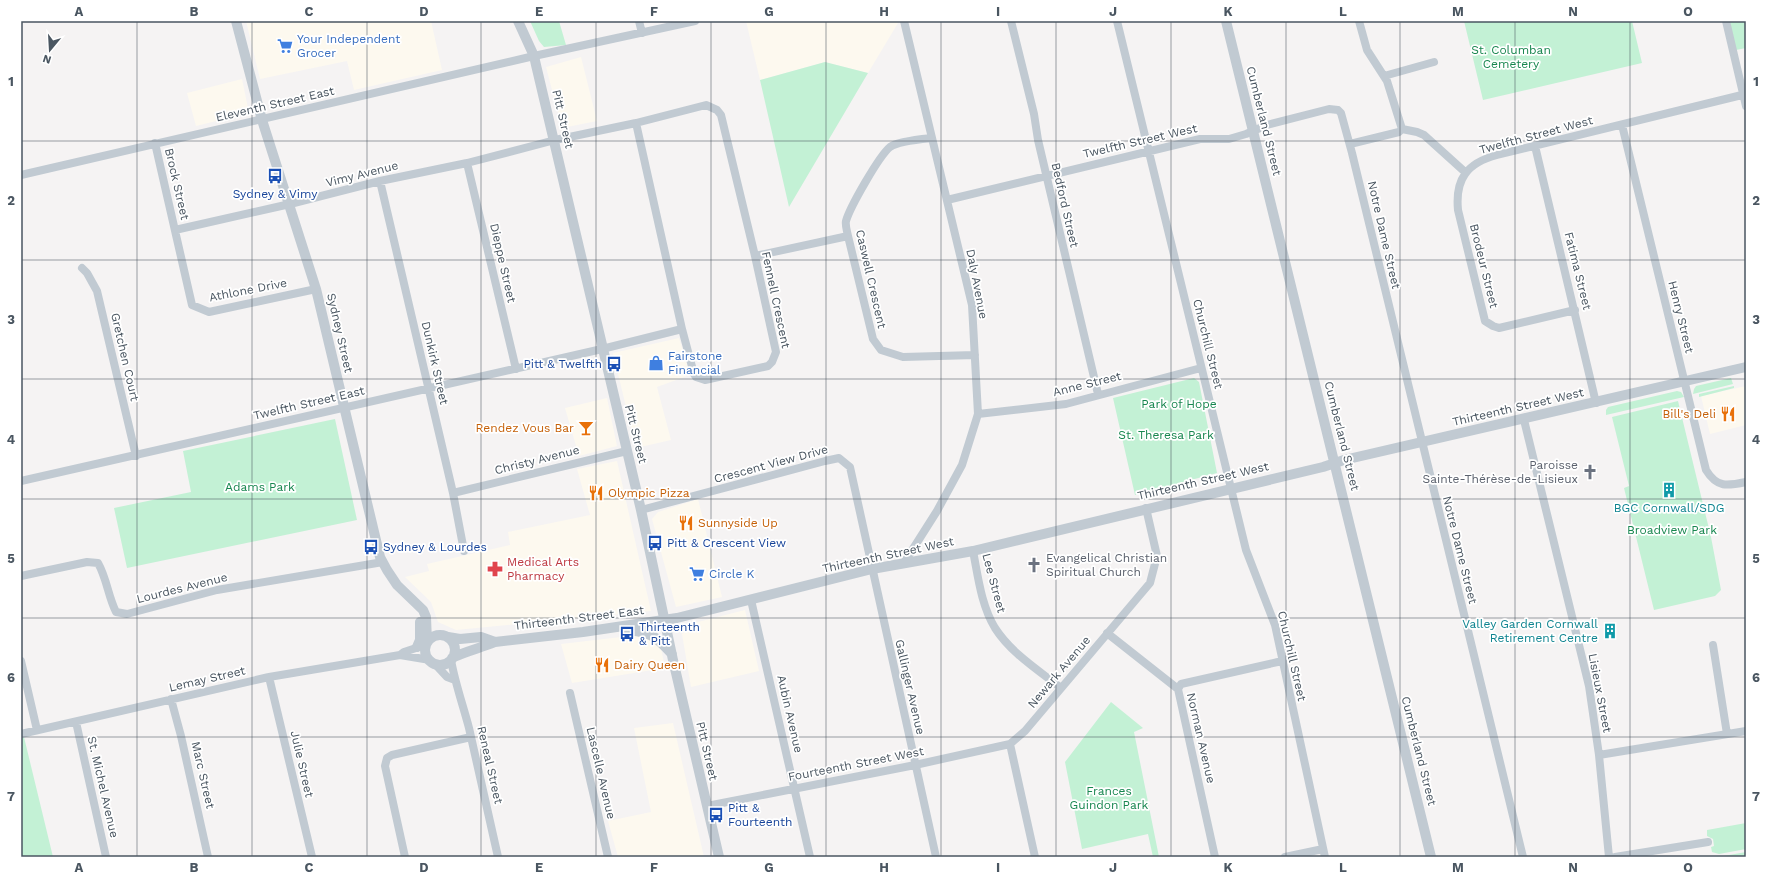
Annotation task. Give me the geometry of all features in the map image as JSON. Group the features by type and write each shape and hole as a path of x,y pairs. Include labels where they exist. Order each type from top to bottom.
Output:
{"street":[{"name":"Sydney Street","path":"236,21 262,120 316,289 376,541 386,570 397,585 417,604 426,617 424,645"},
{"name":"Pitt Street","path":"518,21 534,56 641,510 666,620 672,654 719,857"},
{"path":"639,21 642,33"},
{"name":"Eleventh Street East","path":"21,175 534,56 695,21"},
{"name":"Daly Avenue","path":"904,21 972,305 978,414 962,465 937,511 904,563"},
{"name":"Bedford Street","path":"1011,21 1034,114 1046,176 1098,394"},
{"name":"Churchill Street","path":"1117,21 1246,550 1275,625 1324,853"},
{"name":"Cumberland Street","path":"1226,21 1431,857"},
{"path":"1359,21 1367,50 1370,57 1384,76 1402,129"},
{"path":"1726,21 1745,95 1746,106"},
{"path":"1384,76 1434,62"},
{"name":"Twelfth Street West","path":"1465,172 1487,158 1745,95"},
{"name":"Fennell Crescent","path":"554,140 636,123 706,105 717,110 721,115 755,256 776,352 772,362 768,366 701,380 694,374 682,329 636,123"},
{"name":"Twelfth Street West","path":"947,200 1200,138 1229,139 1267,125 1328,109 1338,110"},
{"name":"Notre Dame Street","path":"1338,110 1341,113 1350,144 1421,443 1523,857"},
{"name":"Henry Street","path":"1622,125 1706,468 1711,477 1718,483 1726,485 1746,482"},
{"path":"1350,144 1399,132 1402,129 1417,132 1424,135 1465,172"},
{"name":"Caswell Crescent","path":"932,138 912,140 891,146 879,161 845,222 873,339 882,350 903,357 975,355"},
{"name":"Vimy Avenue","path":"175,230 290,204 380,181 467,162 554,140"},
{"name":"Brock Street","path":"155,143 175,230"},
{"name":"Fatima Street","path":"1535,146 1596,403"},
{"name":"Dieppe Street","path":"467,162 516,369"},
{"name":"Brodeur Street","path":"1465,172 1458,193 1458,210 1485,321 1492,326 1500,328 1575,310"},
{"name":"Dunkirk Street","path":"380,181 453,493 464,551"},
{"name":"Athlone Drive","path":"175,230 192,305 199,309 209,312 316,289"},
{"path":"755,256 848,236"},
{"name":"Gretchen Court","path":"82,268 87,273 97,291 136,456"},
{"path":"602,349 682,329"},
{"name":"Twelfth Street East","path":"21,481 602,349"},
{"name":"Thirteenth Street West","path":"666,620 872,569 973,550 1335,463 1746,367"},
{"name":"Anne Street","path":"978,414 1066,404 1098,394 1201,368"},
{"name":"Lisieux Street","path":"1524,420 1589,686 1599,755 1609,857"},
{"name":"Christy Avenue","path":"453,493 627,451"},
{"name":"Crescent View Drive","path":"641,510 839,458 850,467 872,569"},
{"name":"Newark Avenue","path":"1010,744 1025,731 1150,583 1158,556 1146,508"},
{"name":"Lee Street","path":"973,550 988,614 995,628 1016,653 1061,688"},
{"name":"Lourdes Avenue","path":"21,576 88,562 98,563 104,574 110,600 116,612 127,614 217,590 383,562"},
{"name":"Gallinger Avenue","path":"872,569 936,857"},
{"name":"Aubin Avenue","path":"751,600 810,857"},
{"name":"Thirteenth Street East","path":"451,659 466,651 482,648 495,642 608,629 666,620"},
{"path":"608,629 645,632 661,642 672,654"},
{"name":"Norman Avenue","path":"1107,633 1178,689 1215,857"},
{"path":"433,662 444,664 451,659 455,647 448,637 442,635 436,636 424,645 426,652 433,662 447,677 455,680"},
{"name":"Thirteenth Street East","path":"448,637 460,639 481,637 495,642"},
{"name":"Lemay Street","path":"400,655 404,652 424,645"},
{"path":"1713,645 1727,734"},
{"name":"Lemay Street","path":"21,734 269,677 400,655 433,662"},
{"name":"Reneal Street","path":"451,659 455,680 459,688 471,736 498,857"},
{"path":"21,661 37,730"},
{"path":"1178,689 1181,684 1282,661"},
{"name":"Julie Street","path":"269,677 312,857"},
{"name":"Lascelle Avenue","path":"570,693 608,857"},
{"name":"Marc Street","path":"171,699 182,736 208,857"},
{"name":"St. Michel Avenue","path":"76,722 106,857"},
{"path":"1599,755 1746,731"},
{"path":"405,857 385,766 387,758 392,754 471,736"},
{"path":"1010,744 1035,857"},
{"name":"Fourteenth Street West","path":"707,806 915,765 1010,744"},
{"path":"1615,857 1708,842"},
{"path":"1285,857 1324,853"}],"shaded area":[{"path":"246,21 431,21 442,70 354,90 347,61 260,79"},
{"path":"746,21 897,21 898,23 868,73 825,62 760,80"},
{"path":"581,57 597,121 562,128 546,67"},
{"path":"242,79 249,113 196,126 187,93"},
{"path":"679,338 690,375 657,387 671,440 636,448 613,353"},
{"path":"1746,386 1746,425 1710,434 1701,396"},
{"path":"607,398 617,446 579,456 565,408"},
{"path":"617,461 651,611 456,630 438,622 431,602 405,577 429,571 427,564 510,545 508,532 590,515 577,469"},
{"path":"698,499 722,597 676,607 652,519 658,512"},
{"path":"745,610 759,671 691,687 682,634 690,624"},
{"path":"647,634 660,643 665,668 572,683 561,644"},
{"path":"673,723 704,857 618,857 608,821 651,812 634,728"}],"green space":[{"path":"530,21 559,21 566,45 544,47 539,41"},
{"name":"St. Columban Cemetery","path":"1464,21 1632,21 1642,63 1483,100"},
{"path":"1729,21 1746,21 1746,48 1736,50"},
{"path":"825,62 868,73 789,207 760,80"},
{"name":"St. Theresa Park","path":"1194,378 1199,382 1217,473 1135,495 1113,398"},
{"path":"1731,378 1733,384 1693,394 1696,386"},
{"path":"1734,386 1734,388 1699,397 1699,394"},
{"path":"1677,391 1681,392 1684,397 1606,415 1606,410 1608,407"},
{"name":"Broadview Park","path":"1678,401 1711,537 1721,590 1715,596 1654,610 1624,488 1629,486 1612,417"},
{"name":"Adams Park","path":"335,419 357,520 127,568 114,508 191,492 183,451"},
{"name":"Frances Guindon Park","path":"1111,702 1143,728 1134,732 1159,857 1153,857 1148,834 1082,849 1065,762"},
{"path":"21,733 23,733 53,857 21,857"},
{"path":"1746,823 1746,849 1719,854 1712,852 1711,847 1714,846 1713,839 1707,836 1707,830"},
{"path":"1746,852 1746,857 1718,857"}],"place":[{"name":"Your Independent Grocer","path":"285,46"},
{"name":"Sydney & Vimy","path":"275,176"},
{"name":"Fairstone Financial","path":"656,363"},
{"name":"Pitt & Twelfth","path":"614,364"},
{"name":"Bill's Deli","path":"1728,414"},
{"name":"Rendez Vous Bar","path":"586,428"},
{"name":"Paroisse Sainte-Thérèse-de-Lisieux","path":"1590,472"},
{"name":"BGC Cornwall/SDG","path":"1669,490"},
{"name":"Olympic Pizza","path":"596,493"},
{"name":"Sunnyside Up","path":"686,523"},
{"name":"Pitt & Crescent View","path":"655,543"},
{"name":"Sydney & Lourdes","path":"371,547"},
{"name":"Evangelical Christian Spiritual Church","path":"1034,565"},
{"name":"Medical Arts Pharmacy","path":"495,569"},
{"name":"Circle K","path":"697,574"},
{"name":"Valley Garden Cornwall Retirement Centre","path":"1610,631"},
{"name":"Thirteenth & Pitt","path":"627,634"},
{"name":"Dairy Queen","path":"602,665"},
{"name":"Pitt & Fourteenth","path":"716,815"}],"park label":[{"name":"Park of Hope","path":"1179,404"}]}
